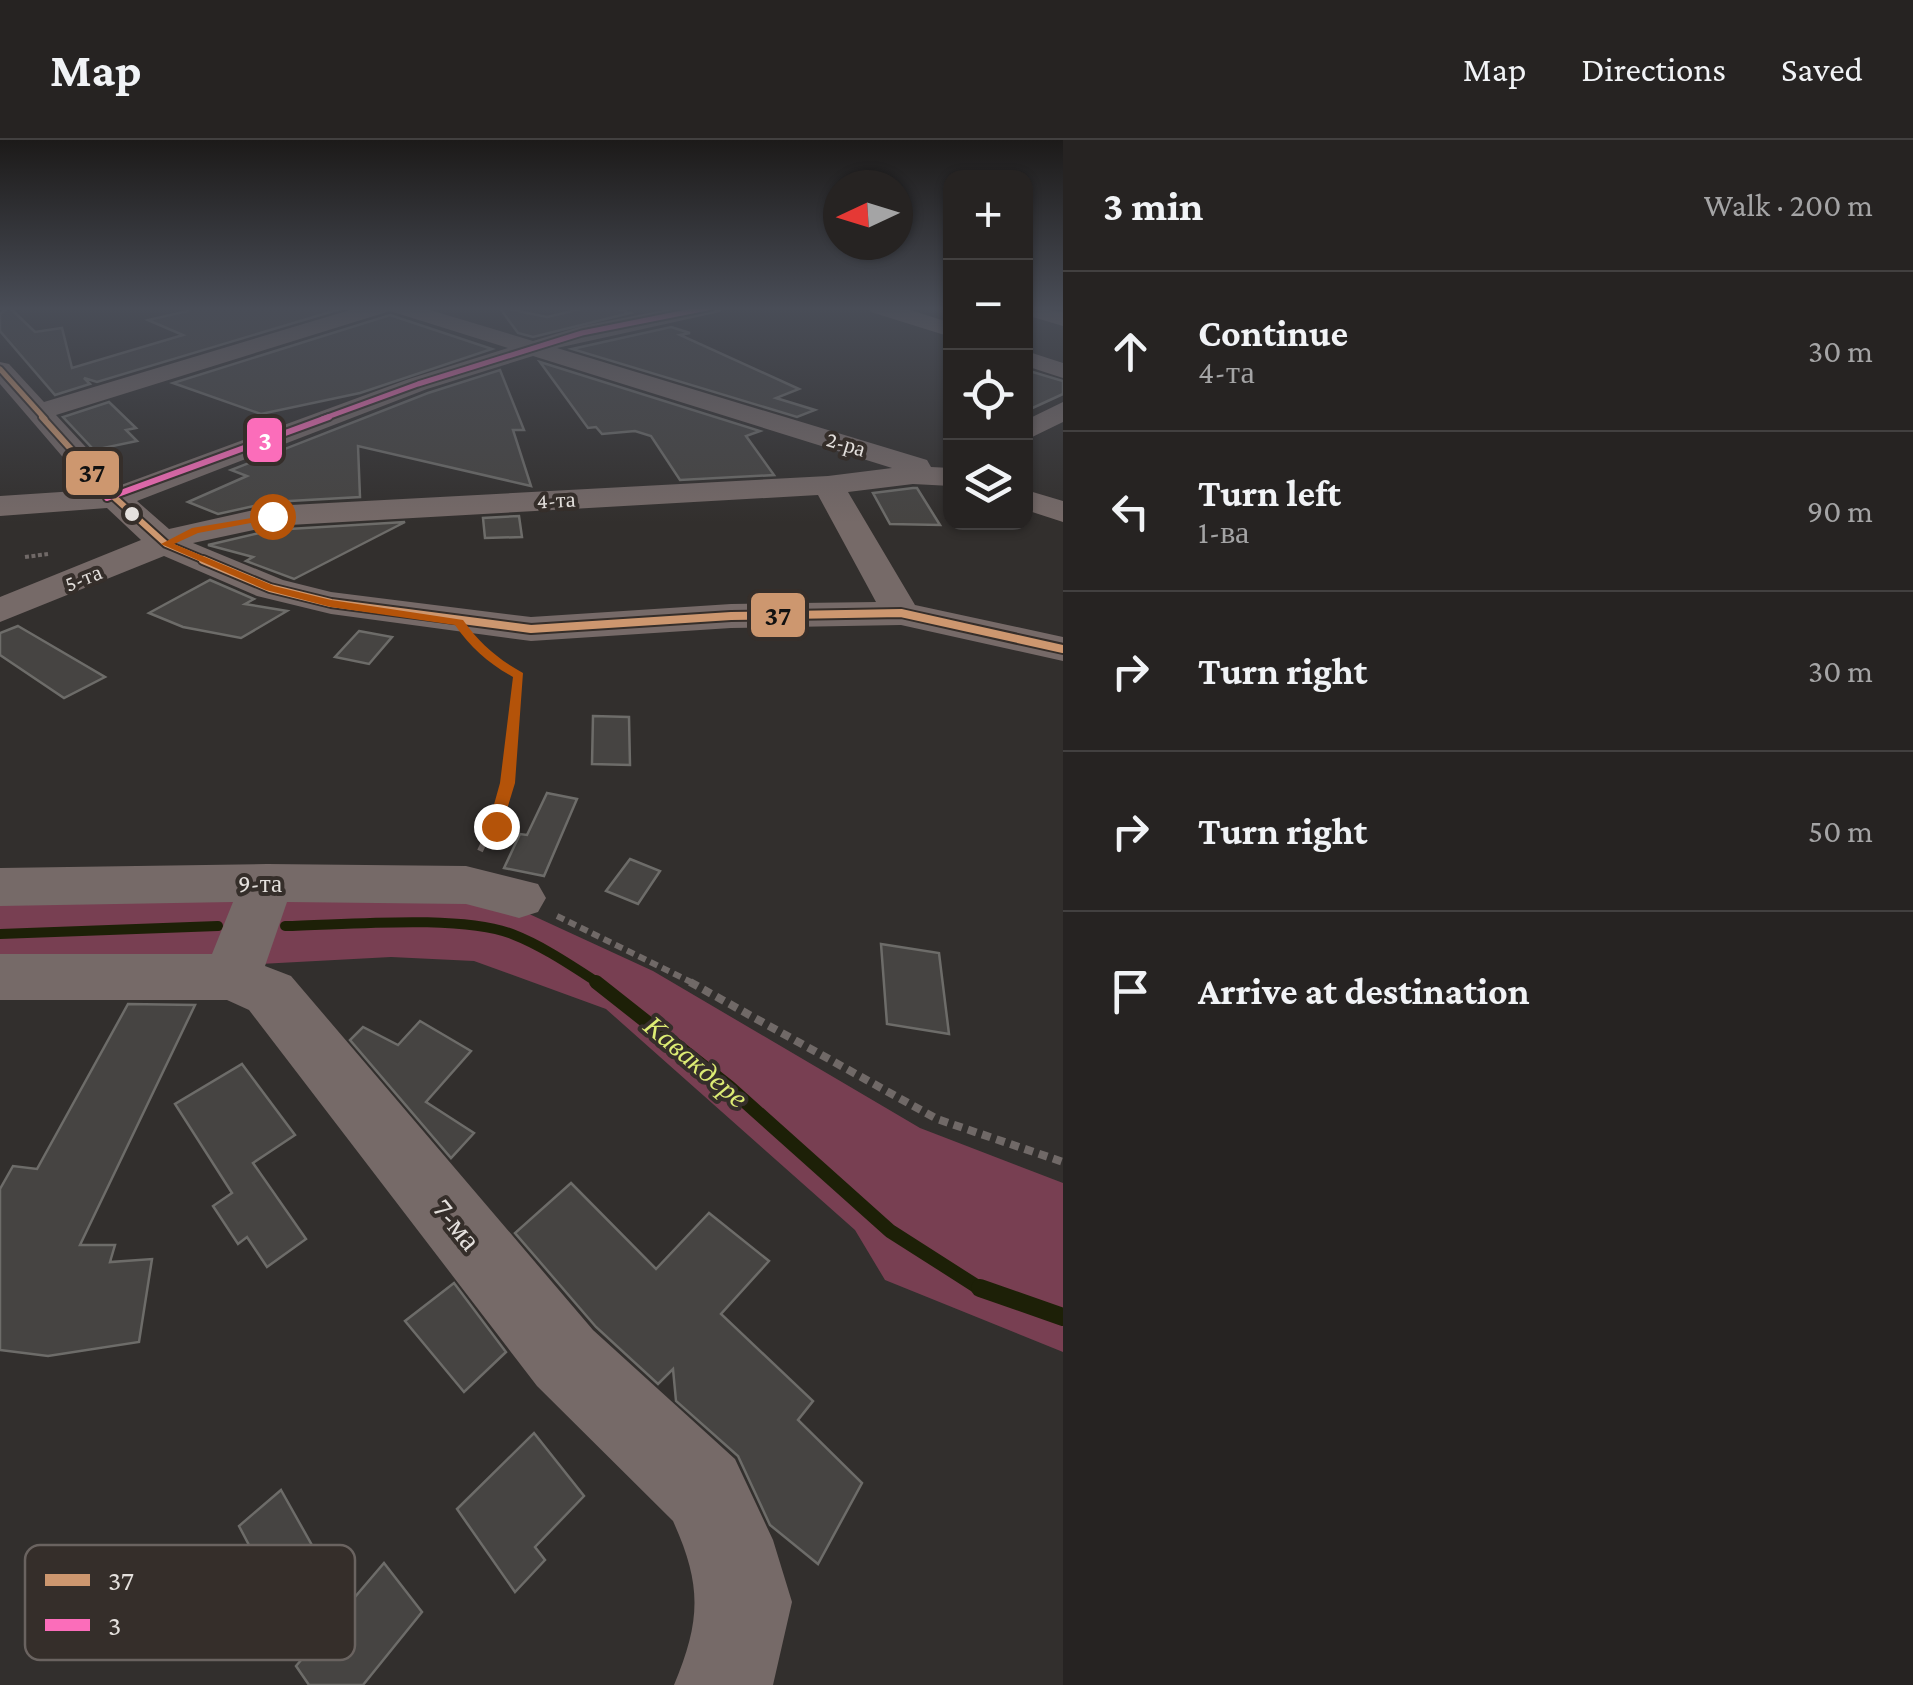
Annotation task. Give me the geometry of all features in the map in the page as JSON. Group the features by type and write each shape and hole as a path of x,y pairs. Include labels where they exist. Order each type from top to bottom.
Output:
{"street":[{"path":"10,379 115,498 166,544 270,588 331,603 459,622 551,629 731,616 901,613 1063,649"},
{"path":"40,412 152,379"},
{"path":"0,506 115,498 369,401 439,379"},
{"name":"2-ра","path":"634,379 943,475"},
{"path":"1033,428 1063,410"},
{"path":"850,445 866,464 844,482 901,613"},
{"name":"4-та","path":"166,544 195,530 272,516 943,477"},
{"path":"1033,502 1063,512"},
{"name":"5-та","path":"0,611 166,544"},
{"path":"232,976 268,883"},
{"name":"9-та","path":"0,887 419,884 466,885 519,898"},
{"name":"7-ма","path":"0,977 232,976 270,993 565,1358 704,1490 728,1540 745,1602 730,1672 722,1685"}],"path":[{"path":"419,884 453,875 476,857 496,826 508,783 519,676 496,663 473,642 459,622"},
{"path":"519,898 660,965 938,1119 1063,1162"}],"shaded area":[{"path":"460,893 514,907 653,971 920,1128 1063,1183 1063,1352 885,1280 855,1230 606,1009 474,961 391,957 0,969 0,898"}],"building":[{"path":"41,379 85,379 90,384 55,395"},
{"path":"185,379 402,379 360,393 261,414 173,383"},
{"path":"472,379 504,379 524,430 513,430 531,486 358,446 360,497 272,502 218,514 188,502 247,476 231,470"},
{"path":"552,379 595,379 760,431 746,436 774,475 680,480 651,436 635,431 602,434 596,427 588,428"},
{"path":"672,379 777,379 799,389 776,398 815,410 797,417"},
{"path":"1033,379 1063,381 1063,394 1033,408"},
{"path":"109,402 136,428 126,430 137,441 94,450 63,417"},
{"path":"917,488 940,525 890,524 873,493"},
{"path":"519,516 522,537 485,538 483,518"},
{"path":"405,522 294,579 246,561 253,557 208,545 272,530"},
{"path":"210,580 254,599 245,604 287,611 241,638 183,627 149,613"},
{"path":"18,626 105,677 64,698 0,655 0,633"},
{"path":"359,631 392,637 369,664 335,657"},
{"path":"593,716 629,717 630,765 592,764"},
{"path":"547,793 577,799 544,876 504,868 520,834 527,835"},
{"path":"630,859 660,871 638,904 606,891"},
{"path":"881,944 939,953 949,1034 887,1024"},
{"path":"128,1004 195,1005 80,1245 115,1245 110,1262 152,1259 139,1342 48,1356 0,1350 0,1189 13,1166 37,1169"},
{"path":"420,1021 471,1051 426,1102 474,1133 451,1158 350,1040 363,1027 398,1045"},
{"path":"242,1064 295,1135 253,1163 306,1239 267,1267 247,1237 238,1244 213,1206 232,1193 175,1104"},
{"path":"571,1183 656,1269 709,1213 769,1261 721,1314 813,1401 798,1420 862,1483 818,1564 770,1525 738,1456 676,1401 673,1369 658,1384 596,1327 515,1233"},
{"path":"454,1283 506,1352 464,1392 405,1321"},
{"path":"534,1433 584,1496 535,1547 545,1560 515,1592 457,1509"},
{"path":"281,1490 312,1545 249,1545 239,1526"},
{"path":"384,1563 422,1612 363,1685 309,1685 296,1666 301,1660 355,1660 355,1597"}],"waterway":[{"name":"Кавакдере","path":"285,926 432,922 489,928 535,944 600,984"},
{"name":"Кавакдере","path":"0,934 218,926"},
{"name":"Кавакдере","path":"596,982 729,1087 890,1231 984,1291"},
{"name":"Кавакдере","path":"980,1288 1063,1317"}],"transit line":[{"name":"37","path":"9,379 115,498 166,544 270,588 331,603 531,629 731,616 901,613 1063,649"},
{"name":"3","path":"107,498 434,379"}],"route":[{"path":"272,516 195,530 166,544 270,588 331,603 459,622 473,642 496,663 519,676 508,783 496,826"}]}
